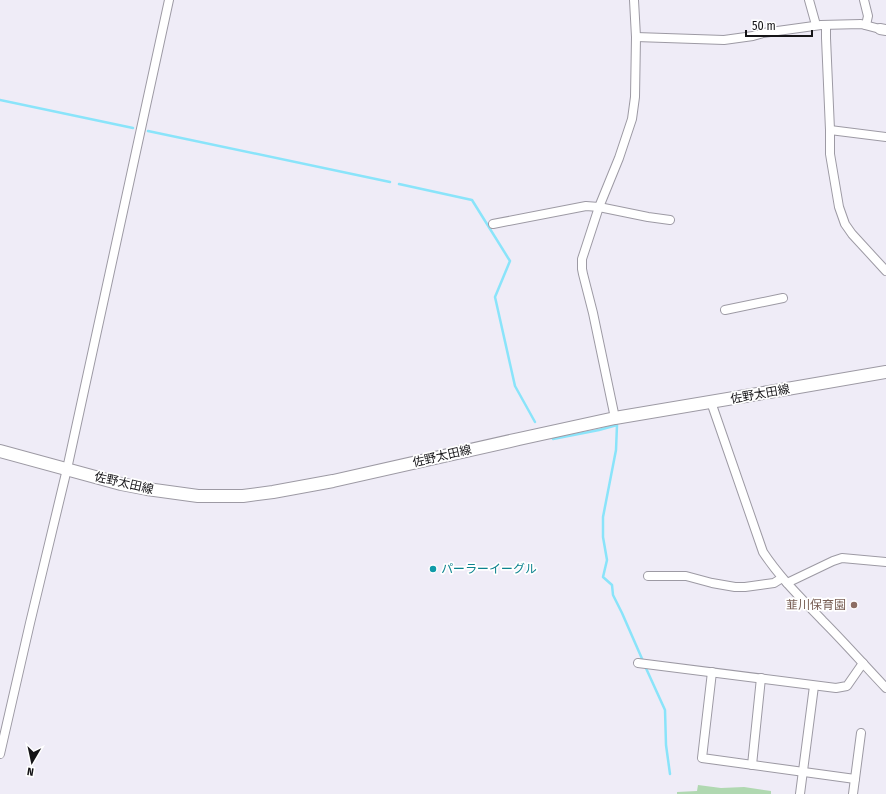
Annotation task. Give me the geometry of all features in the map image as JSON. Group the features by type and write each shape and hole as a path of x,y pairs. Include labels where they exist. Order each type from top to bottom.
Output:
{"main road":[{"name":"佐野太田線","path":"0,451 121,484 162,492 198,496 243,496 333,481 519,438 615,418 886,372"}],"street":[{"path":"0,754 67,469 169,0"},
{"path":"615,418 593,313 582,269 582,259 632,119 635,97 636,37 634,0"},
{"path":"809,0 816,25"},
{"path":"864,0 868,16 866,24"},
{"path":"636,37 724,40 816,25 866,24 883,29"},
{"path":"826,25 830,154 839,206 845,224 852,234 886,271"},
{"path":"830,130 886,137"},
{"path":"492,224 586,206 600,207 670,220"},
{"path":"725,310 783,298"},
{"path":"711,402 763,552 785,581 886,688"},
{"path":"648,576 686,576 712,584 745,587 785,581 842,558 886,562"},
{"path":"642,663 836,688 847,686 863,664"},
{"path":"712,672 702,758 855,779"},
{"path":"752,765 761,678"},
{"path":"800,794 814,686"},
{"path":"853,794 861,732"}],"green space":[{"path":"698,785 721,788 744,787 771,791 771,794 677,794 677,792 697,791"}],"waterway":[{"path":"0,100 133,128"},
{"path":"148,131 390,182"},
{"path":"399,184 472,200 510,261 495,297 515,386 535,422"},
{"path":"553,439 617,425 616,450 603,517 603,537 607,560 603,577 612,585 613,595 643,661"},
{"path":"645,666 665,710 666,745 670,774"}],"place":[{"name":"パーラーイーグル","path":"433,569"},
{"name":"韮川保育園","path":"854,605"}]}
